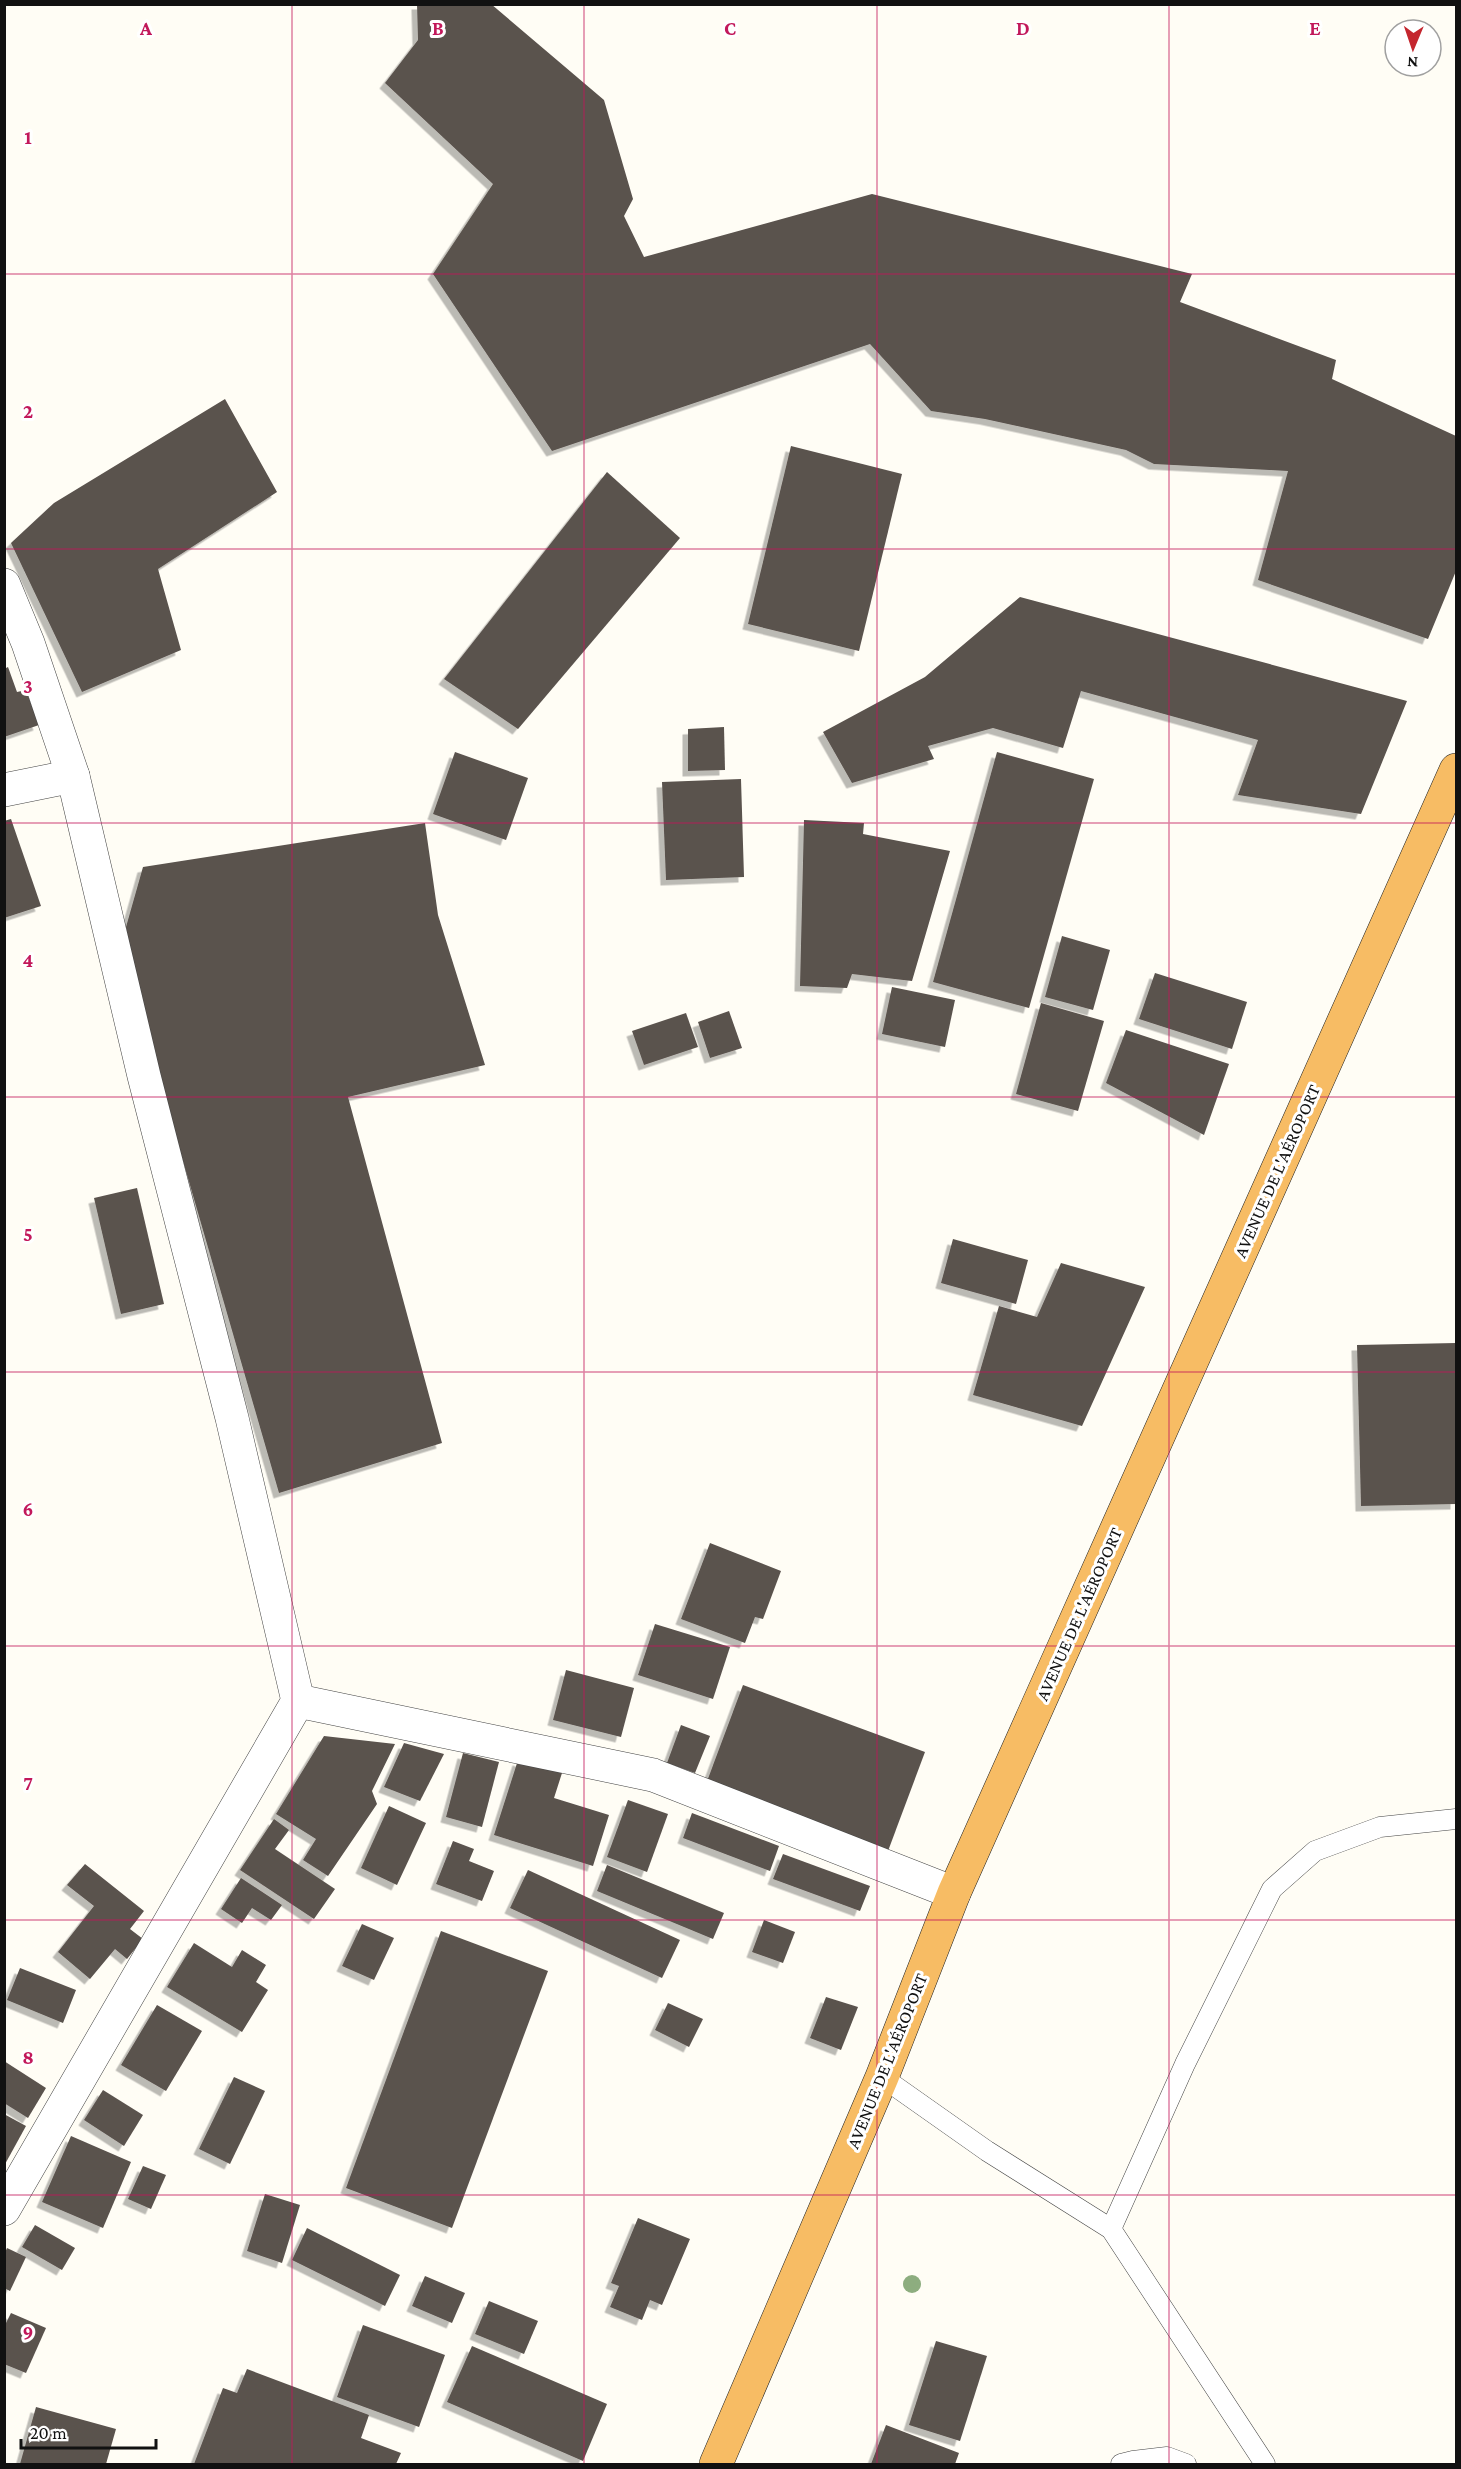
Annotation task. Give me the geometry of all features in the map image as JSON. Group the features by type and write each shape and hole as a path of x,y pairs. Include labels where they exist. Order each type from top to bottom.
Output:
{"highway":[{"name":"AVENUE DE L'AÉROPORT","path":"716,2464 882,2077 954,1893 1456,770"}],"street":[{"path":"4,585 28,643 73,776 144,1076 232,1418 298,1701 4,2209"},
{"path":"4,790 73,776"},
{"path":"298,1701 653,1775 954,1893"}],"lane":[{"path":"1111,2229 1185,2064 1272,1888 1315,1851 1380,1827 1456,1819"},
{"path":"882,2077 987,2151 1111,2229 1265,2464"},
{"path":"1121,2464 1167,2457 1186,2464"}],"building":[{"path":"417,4 491,4 604,100 633,199 624,216 644,257 872,194 1192,274 1180,302 1336,360 1332,379 1456,436 1456,571 1428,639 1258,580 1288,471 1154,464 1126,450 985,419 931,411 870,344 552,451 433,274 493,184 385,83 418,40"},
{"path":"225,399 277,492 158,569 181,650 82,692 11,543 54,503"},
{"path":"791,446 902,474 859,651 748,624"},
{"path":"607,472 680,538 518,729 444,679"},
{"path":"1020,597 1407,701 1361,814 1238,795 1258,740 1081,691 1063,748 993,728 928,746 934,759 852,783 823,732 925,677"},
{"path":"8,667 17,692 26,690 39,725 4,737 4,669"},
{"path":"724,727 725,770 688,771 688,729"},
{"path":"455,752 528,778 506,840 433,814"},
{"path":"997,752 1094,779 1029,1008 933,982"},
{"path":"741,779 744,877 666,880 662,782"},
{"path":"11,819 41,906 4,918 4,821"},
{"path":"804,820 864,823 863,834 950,851 912,981 852,974 847,988 800,986"},
{"path":"425,823 438,915 485,1065 348,1097 442,1443 279,1493 142,1019 126,927 143,867"},
{"path":"1062,936 1110,950 1093,1010 1045,997"},
{"path":"1155,973 1247,1002 1232,1049 1139,1019"},
{"path":"892,987 955,1000 945,1047 882,1034"},
{"path":"1041,1003 1104,1021 1078,1111 1016,1094"},
{"path":"729,1011 742,1048 710,1058 698,1022"},
{"path":"686,1013 698,1047 644,1065 632,1031"},
{"path":"1126,1030 1229,1064 1204,1135 1106,1083"},
{"path":"137,1188 164,1304 121,1314 94,1198"},
{"path":"953,1239 1028,1260 1016,1304 941,1283"},
{"path":"1061,1263 1145,1287 1082,1426 973,1395 999,1306 1037,1317"},
{"path":"1456,1343 1456,1504 1361,1506 1357,1345"},
{"path":"710,1543 781,1571 763,1619 755,1617 745,1643 681,1619"},
{"path":"655,1624 730,1647 713,1699 638,1675"},
{"path":"566,1670 634,1688 621,1737 553,1720"},
{"path":"743,1685 925,1752 888,1851 706,1784"},
{"path":"681,1725 710,1736 695,1773 667,1763"},
{"path":"324,1736 395,1744 372,1791 377,1804 328,1876 303,1860 316,1839 276,1814"},
{"path":"404,1743 444,1754 420,1801 384,1787"},
{"path":"463,1753 499,1762 482,1827 446,1817"},
{"path":"518,1760 562,1773 554,1798 609,1815 593,1866 494,1835"},
{"path":"628,1800 668,1814 647,1872 607,1857"},
{"path":"389,1806 426,1823 397,1885 361,1868"},
{"path":"692,1813 779,1846 770,1871 683,1838"},
{"path":"274,1819 289,1830 275,1849 335,1889 314,1919 240,1870"},
{"path":"453,1841 474,1849 469,1861 494,1871 482,1901 436,1884"},
{"path":"783,1854 870,1886 860,1911 773,1879"},
{"path":"85,1864 144,1911 130,1929 143,1939 127,1959 115,1949 90,1979 58,1952 94,1906 67,1885"},
{"path":"607,1865 724,1913 713,1939 597,1891"},
{"path":"528,1870 680,1940 662,1978 510,1908"},
{"path":"241,1878 282,1905 271,1920 252,1908 242,1923 221,1909"},
{"path":"764,1920 795,1932 783,1963 752,1952"},
{"path":"362,1924 394,1938 374,1980 342,1966"},
{"path":"441,1931 548,1971 452,2228 346,2188"},
{"path":"194,1943 232,1967 242,1950 266,1965 256,1982 268,1990 242,2032 167,1987"},
{"path":"20,1968 76,1990 63,2023 7,2000"},
{"path":"826,1997 858,2007 841,2050 810,2038"},
{"path":"668,2003 703,2019 689,2047 655,2030"},
{"path":"157,2005 202,2031 166,2091 121,2065"},
{"path":"4,2061 46,2088 28,2118 4,2103"},
{"path":"234,2077 265,2091 230,2164 199,2149"},
{"path":"103,2090 143,2115 124,2146 84,2120"},
{"path":"4,2114 26,2126 4,2166"},
{"path":"71,2136 131,2162 103,2228 42,2202"},
{"path":"143,2166 166,2175 151,2209 128,2199"},
{"path":"265,2194 300,2205 282,2263 247,2251"},
{"path":"638,2218 690,2239 662,2305 650,2300 642,2320 610,2307 619,2286 611,2283"},
{"path":"35,2225 75,2248 62,2270 22,2247"},
{"path":"307,2228 400,2275 385,2306 292,2260"},
{"path":"7,2248 26,2257 10,2291 4,2288 4,2255"},
{"path":"425,2276 465,2293 452,2323 412,2306"},
{"path":"489,2301 538,2321 524,2354 475,2334"},
{"path":"11,2313 46,2328 26,2373 4,2364 4,2327"},
{"path":"363,2325 445,2355 419,2427 337,2397"},
{"path":"936,2341 987,2356 960,2441 909,2425"},
{"path":"472,2346 607,2404 583,2461 447,2402"},
{"path":"247,2369 369,2415 361,2438 401,2453 396,2464 194,2464 223,2388 237,2393"},
{"path":"36,2407 116,2429 106,2464 20,2464"},
{"path":"886,2425 959,2453 955,2464 871,2464"}]}
